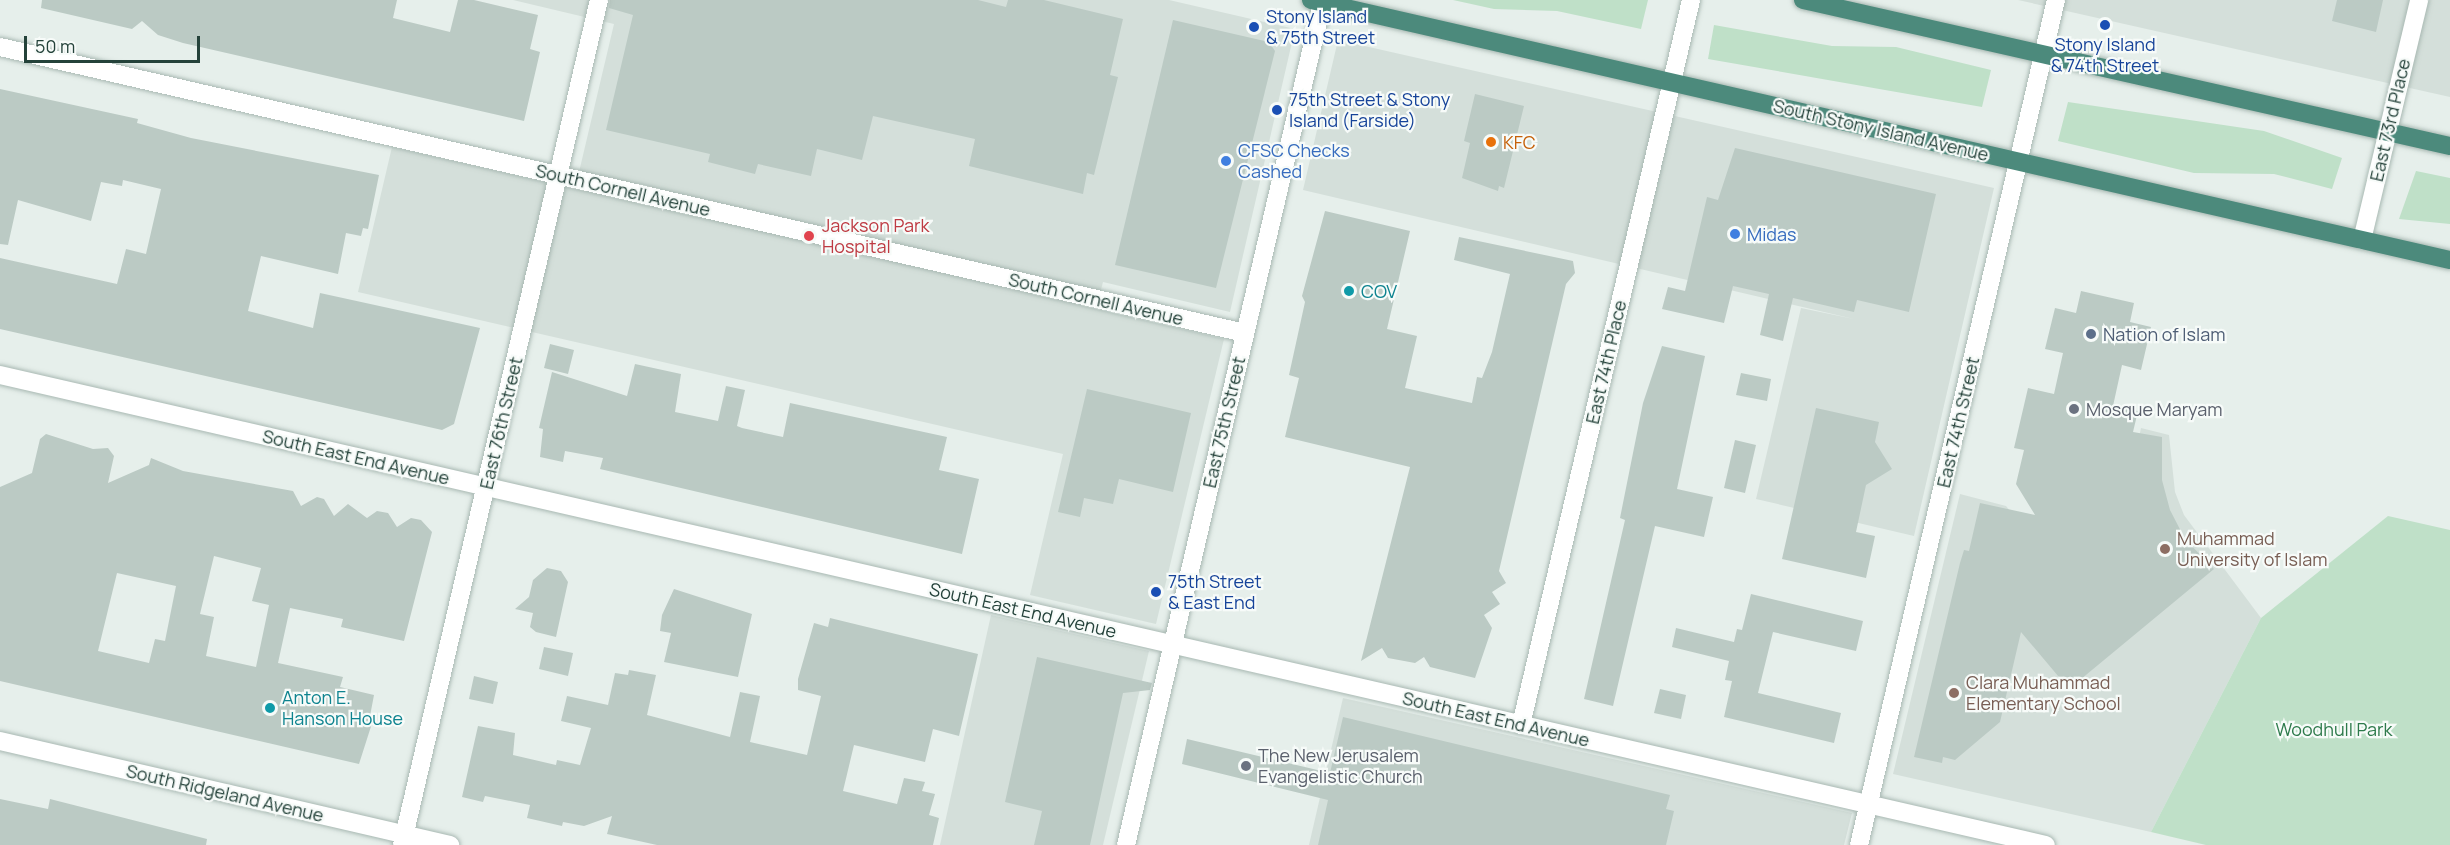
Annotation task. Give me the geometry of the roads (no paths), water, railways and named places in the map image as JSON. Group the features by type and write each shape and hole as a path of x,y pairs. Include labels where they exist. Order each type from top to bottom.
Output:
{"highway":[{"path":"1803,0 2450,146"},
{"name":"South Stony Island Avenue","path":"1320,1 2450,260"}],"street":[{"name":"East 76th Street","path":"403,840 599,0"},
{"name":"East 74th Place","path":"1521,725 1691,0"},
{"name":"East 74th Street","path":"1859,845 2056,0"},
{"name":"East 73rd Place","path":"2362,240 2419,0"},
{"name":"East 75th Street","path":"1126,845 1320,1"},
{"name":"South Cornell Avenue","path":"0,47 1245,333"},
{"name":"South East End Avenue","path":"0,375 2046,845"},
{"name":"South Ridgeland Avenue","path":"0,741 403,840 450,845"}],"place":[{"name":"Stony Island & 74th Street","path":"2105,25"},
{"name":"Stony Island & 75th Street","path":"1254,27"},
{"name":"75th Street & Stony Island (Farside)","path":"1277,110"},
{"name":"KFC","path":"1491,142"},
{"name":"CFSC Checks Cashed","path":"1226,161"},
{"name":"Midas","path":"1735,234"},
{"name":"Jackson Park Hospital","path":"809,236"},
{"name":"COV","path":"1349,291"},
{"name":"Nation of Islam","path":"2091,334"},
{"name":"Mosque Maryam","path":"2074,409"},
{"name":"Muhammad University of Islam","path":"2165,549"},
{"name":"75th Street & East End","path":"1156,592"},
{"name":"Clara Muhammad Elementary School","path":"1954,693"},
{"name":"Anton E. Hanson House","path":"270,708"},
{"name":"The New Jerusalem Evangelistic Church","path":"1246,766"}],"park label":[{"name":"Woodhull Park","path":"2334,729"}]}
